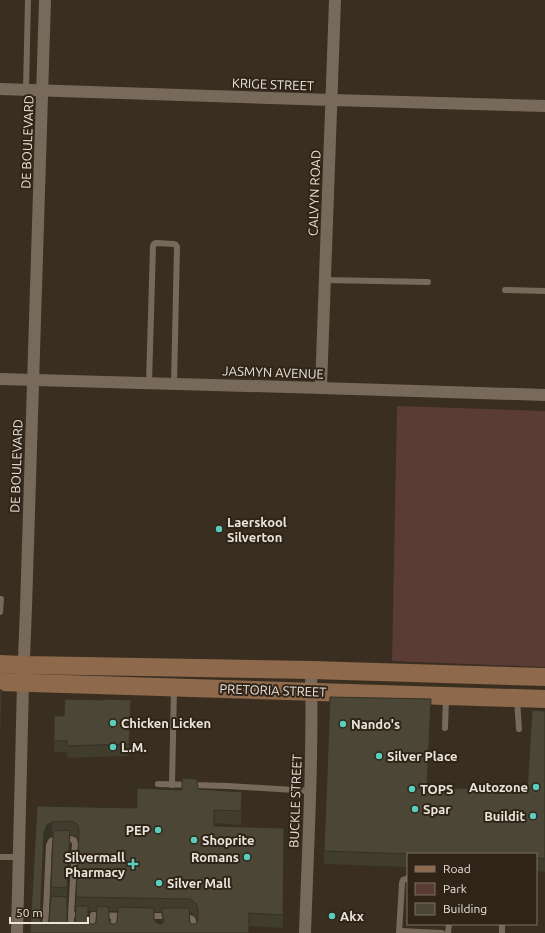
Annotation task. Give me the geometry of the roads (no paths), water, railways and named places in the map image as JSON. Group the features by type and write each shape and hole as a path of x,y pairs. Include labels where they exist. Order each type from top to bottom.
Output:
{"main road":[{"name":"PRETORIA STREET","path":"0,664 24,674 174,687 545,699"},
{"name":"PRETORIA STREET","path":"0,682 24,674 311,670 545,677"},
{"path":"349,671 358,679 368,683 503,689 514,693 517,698"}],"street":[{"name":"DE BOULEVARD","path":"17,933 45,0"},
{"name":"CALVYN ROAD","path":"320,388 332,100 334,0"},
{"name":"KRIGE STREET","path":"0,89 545,106"},
{"name":"JASMYN AVENUE","path":"0,379 545,395"},
{"name":"BUCKLE STREET","path":"305,933 310,791 311,670"}],"lane":[{"path":"26,90 28,0"},
{"path":"149,383 153,246 156,243 176,245 174,384"},
{"path":"325,280 428,282"},
{"path":"505,290 545,291"},
{"path":"0,612 1,599"},
{"path":"172,785 174,687"},
{"path":"445,728 446,696"},
{"path":"517,698 518,729"},
{"path":"158,784 228,786 310,791"},
{"path":"45,933 50,904 49,845 53,840 71,839 74,840 75,844 69,905 71,915 71,933"},
{"path":"0,857 19,857"},
{"path":"407,878 403,880 402,883 400,932 442,933"},
{"path":"401,905 407,906"},
{"path":"71,915 129,916"},
{"path":"92,933 93,916"},
{"path":"113,933 114,916"},
{"path":"143,916 193,918 193,933"},
{"path":"158,916 158,923"}],"place":[{"name":"Laerskool Silverton","path":"219,529"},
{"name":"Chicken Licken","path":"113,723"},
{"name":"Nando's","path":"343,724"},
{"name":"L.M.","path":"113,747"},
{"name":"Silver Place","path":"379,756"},
{"name":"Autozone","path":"536,787"},
{"name":"TOPS","path":"412,789"},
{"name":"Spar","path":"415,809"},
{"name":"Buildit","path":"533,816"},
{"name":"PEP","path":"158,830"},
{"name":"Shoprite","path":"194,840"},
{"name":"Romans","path":"247,857"},
{"name":"Silvermall Pharmacy","path":"133,864"},
{"name":"Silver Mall","path":"159,883"},
{"name":"Akx","path":"332,916"}]}
